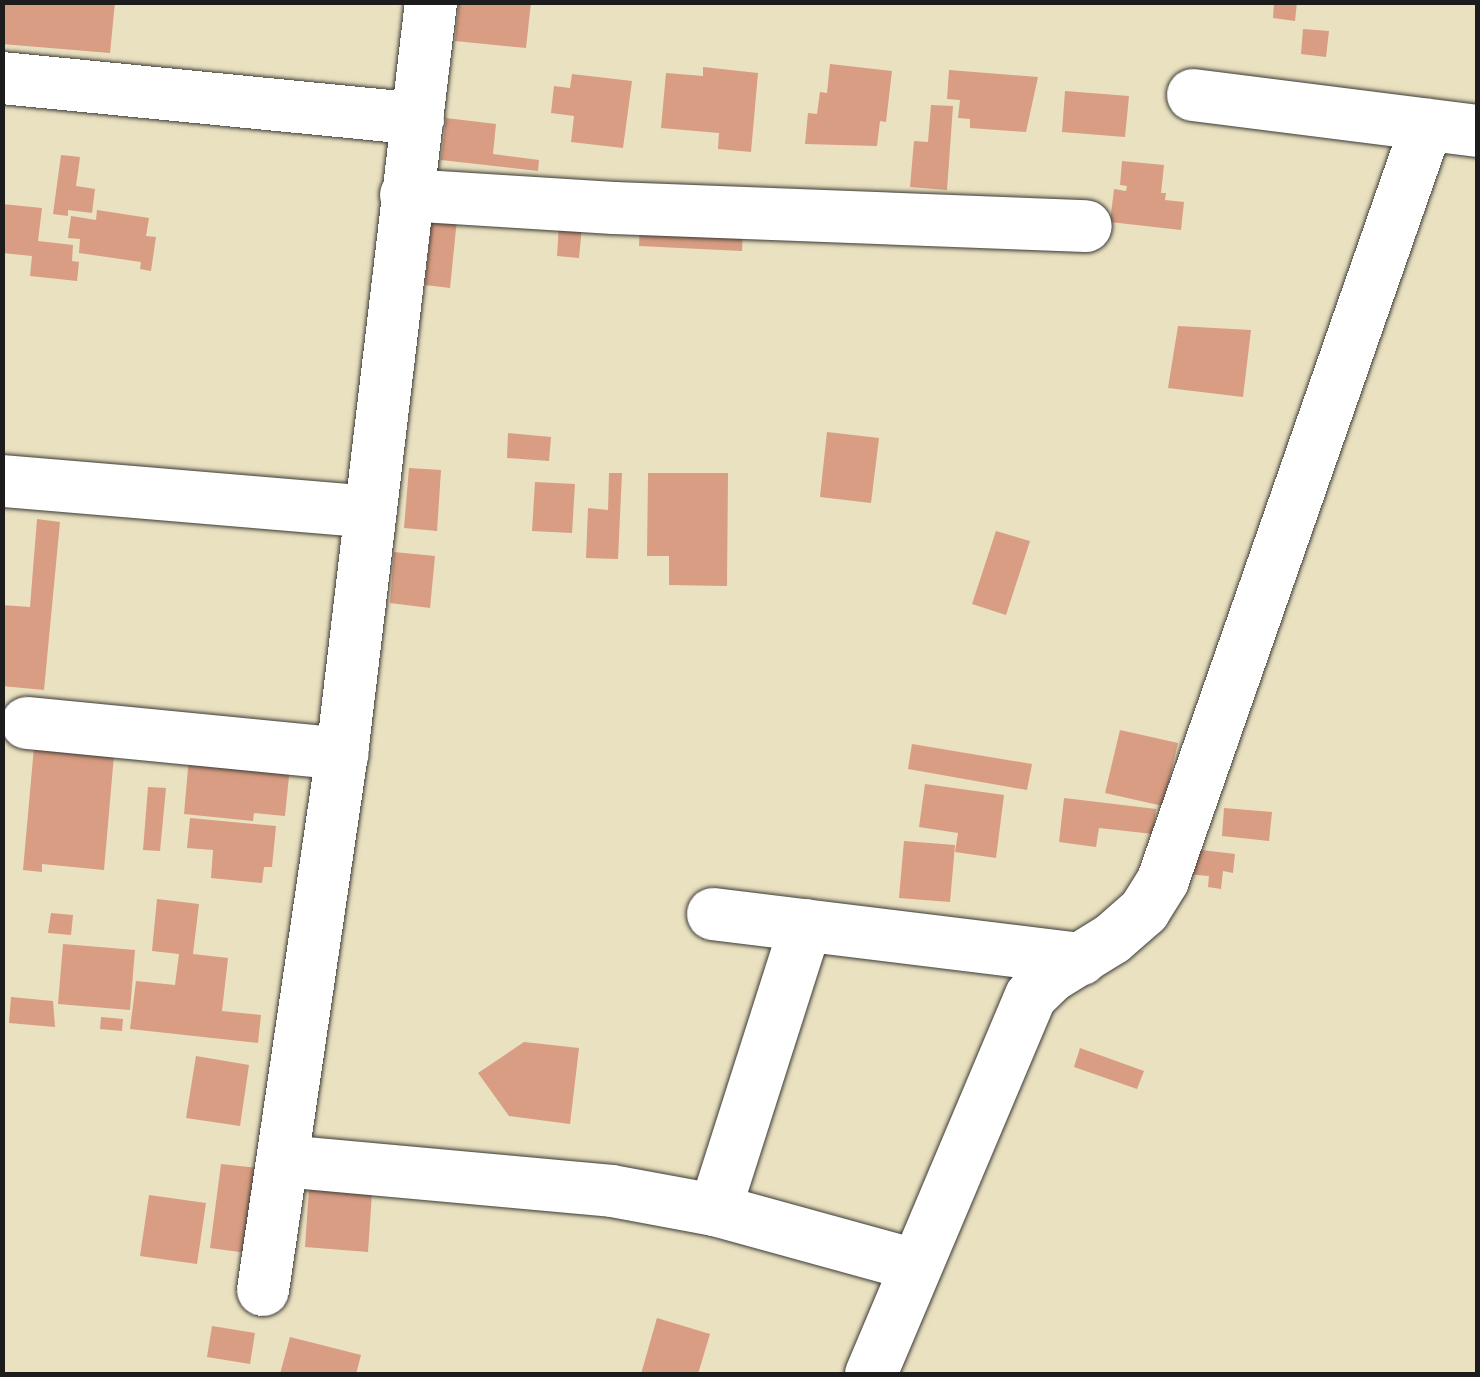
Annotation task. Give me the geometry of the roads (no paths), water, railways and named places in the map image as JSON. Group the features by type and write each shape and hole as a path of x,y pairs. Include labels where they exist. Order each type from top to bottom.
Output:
{"street":[{"path":"262,1290 342,754 431,2"},
{"path":"2,78 418,118"},
{"path":"871,1374 1031,996 1041,984 1081,959 1144,910 1163,880 1452,128 1193,95"},
{"path":"406,195 1086,226"},
{"path":"3,482 369,512"},
{"path":"27,724 342,754"},
{"path":"713,914 1081,959"},
{"path":"714,1210 806,925"},
{"path":"283,1161 612,1190 714,1210 915,1265"}]}
